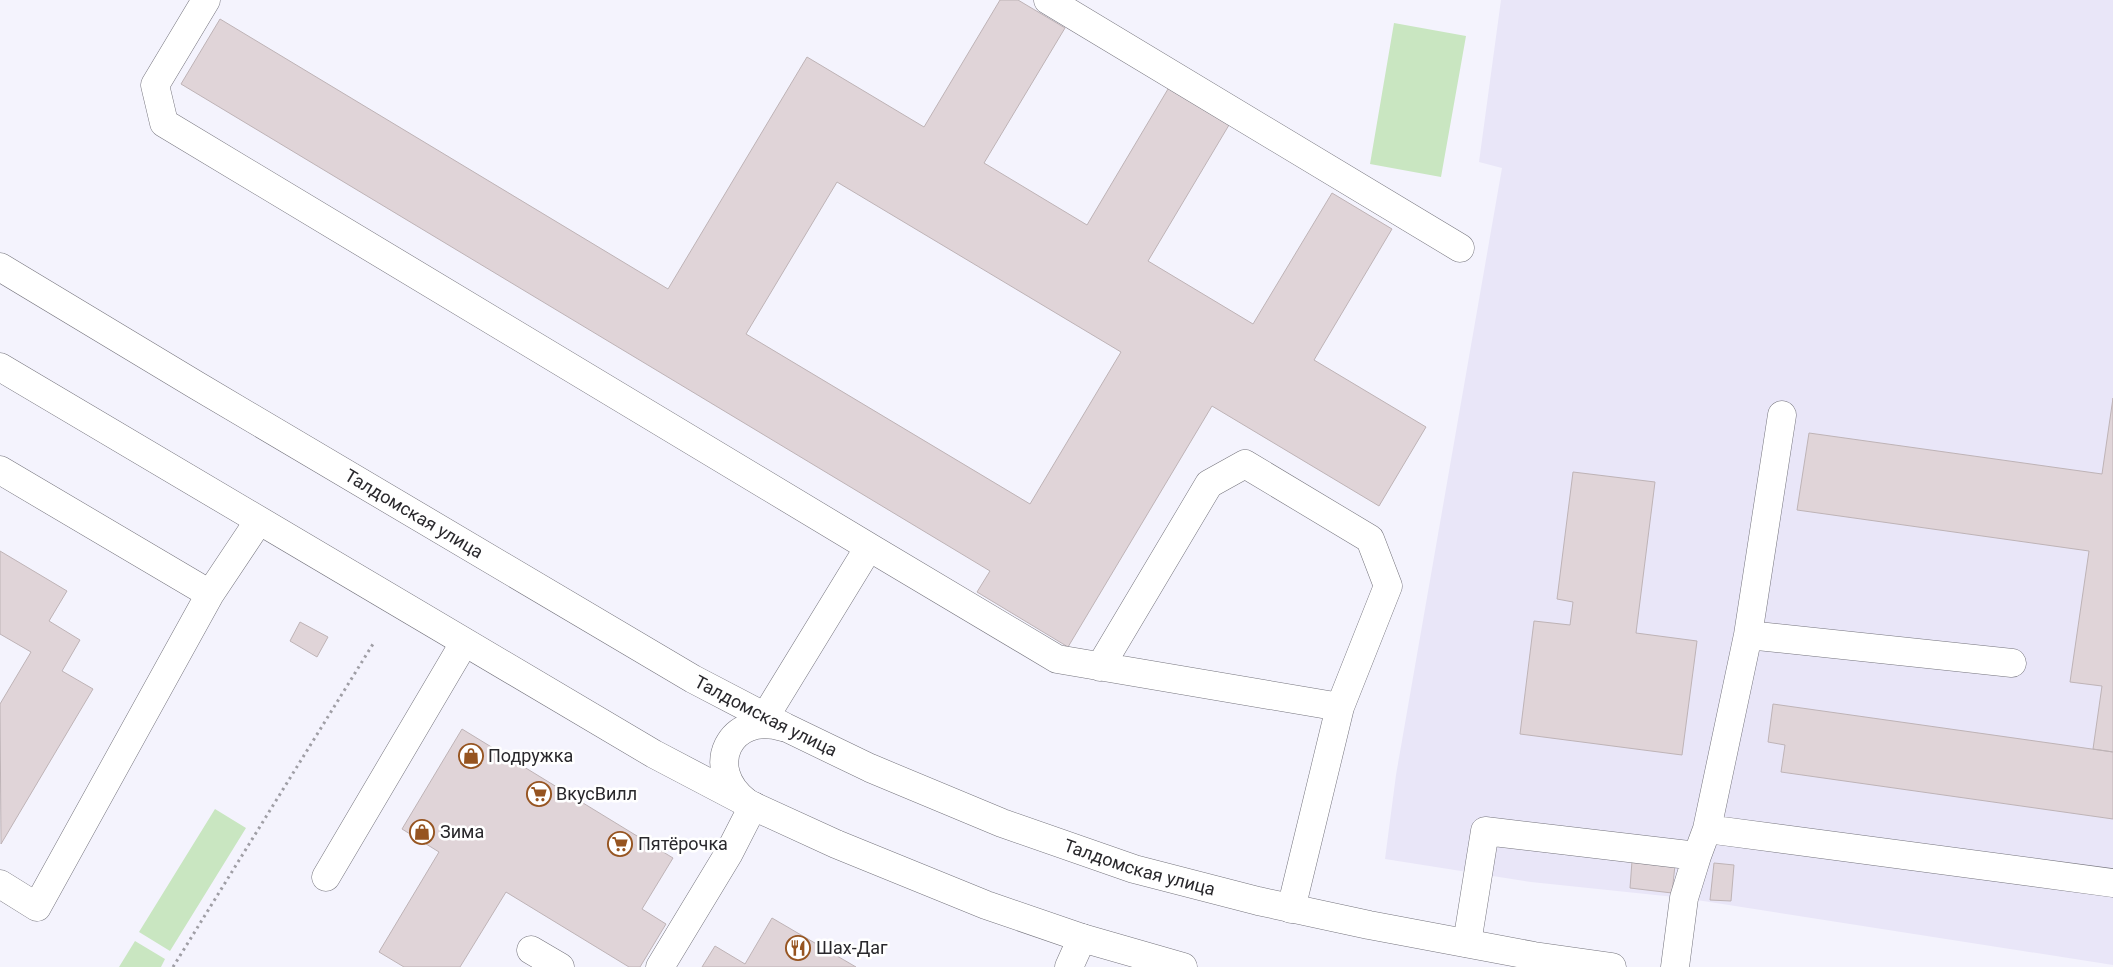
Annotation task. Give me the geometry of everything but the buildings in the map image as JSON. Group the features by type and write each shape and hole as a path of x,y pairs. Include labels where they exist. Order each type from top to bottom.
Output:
{"main road":[{"path":"206,0 155,85 164,123 1057,659 1340,707"},
{"path":"1048,0 1460,248"},
{"name":"Талдомская улица","path":"0,267 693,679 775,722 870,768 1002,823 1134,869 1291,909 1467,943 1612,967"},
{"path":"0,367 258,522 654,754 750,804 836,844 977,901 1082,938 1183,967"},
{"path":"1674,967 1684,898 1707,829 1748,635 1782,415"},
{"path":"1100,667 1209,484 1245,464 1370,539 1388,586 1340,707 1291,909"},
{"path":"0,470 210,594"},
{"path":"0,884 37,907 210,594 258,522"},
{"path":"750,804 735,793 727,781 724,767 726,752 732,739 743,729 756,724 775,722 869,547"},
{"path":"1748,635 2012,663"},
{"path":"326,877 464,643"},
{"path":"660,967 729,854 750,804"},
{"path":"1707,829 2113,883"},
{"path":"1467,943 1485,831 1697,856"},
{"path":"1069,967 1082,938"},
{"path":"531,950 560,967"}],"path":[{"path":"173,967 373,644"}],"shaded area":[{"path":"1501,0 2113,0 2113,965 1684,898 1531,882 1385,859 1396,775 1502,168 1479,162"}],"green space":[{"path":"1394,23 1466,36 1441,177 1370,164"},
{"path":"215,809 246,828 170,951 139,932"},
{"path":"135,941 165,959 161,967 119,967"}],"place":[{"name":"Подружка","path":"471,756"},
{"name":"ВкусВилл","path":"539,794"},
{"name":"Зима","path":"422,832"},
{"name":"Пятёрочка","path":"620,844"},
{"name":"Шах-Даг","path":"798,948"}]}
